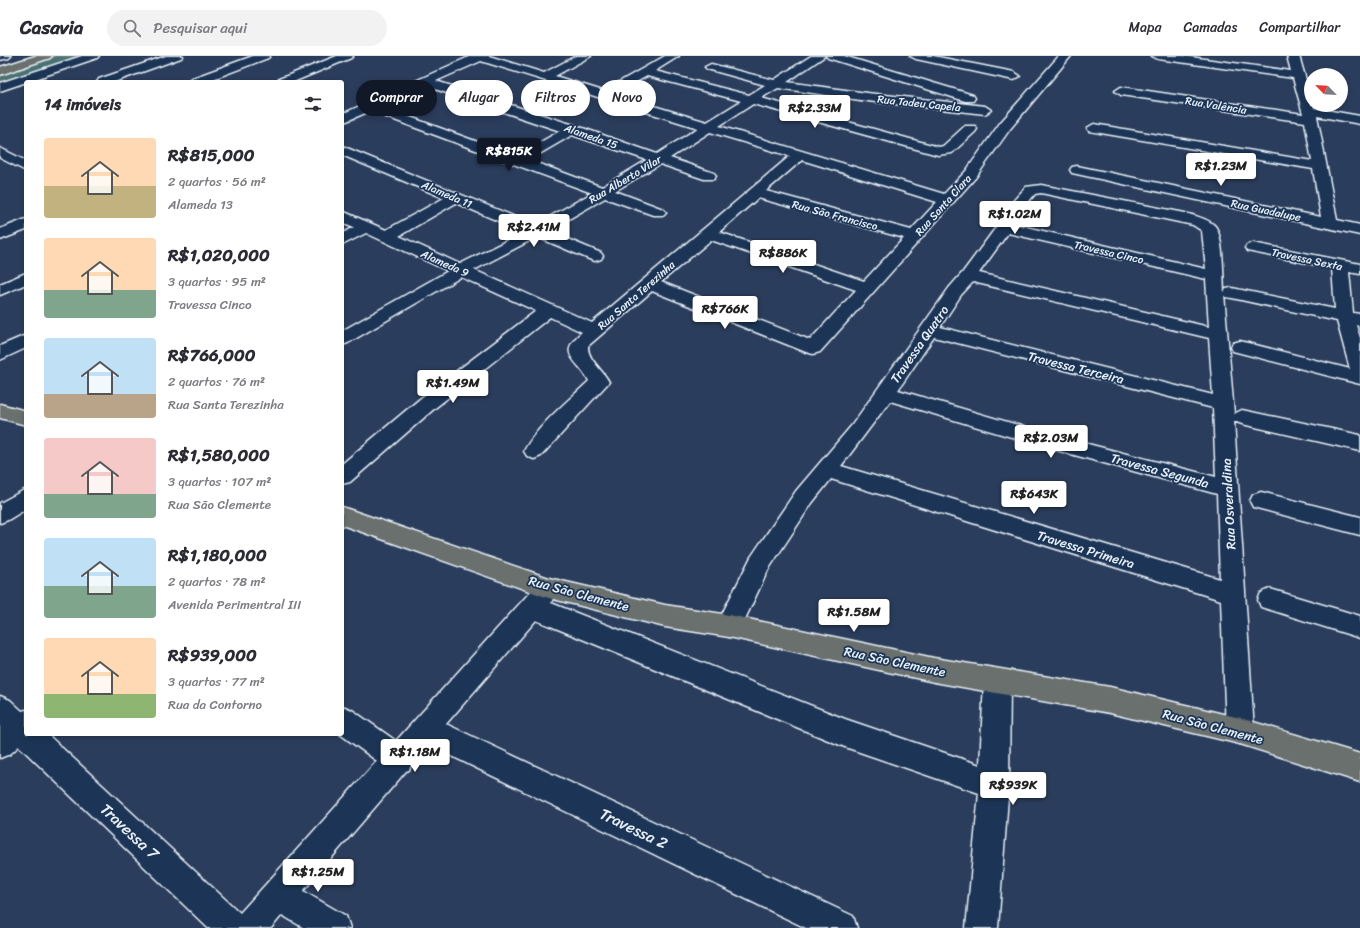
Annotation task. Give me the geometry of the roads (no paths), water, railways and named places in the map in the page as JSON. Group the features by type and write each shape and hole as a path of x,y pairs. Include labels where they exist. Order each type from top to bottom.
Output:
{"main road":[{"path":"0,64 25,56"},
{"path":"0,71 46,56"},
{"path":"0,411 24,417"},
{"name":"Rua São Clemente","path":"344,517 541,598 729,626 934,670 1110,700 1240,731 1360,768"}],"street":[{"path":"0,57 4,56"},
{"path":"3,86 93,56"},
{"path":"109,80 177,56"},
{"path":"199,80 264,56"},
{"path":"288,80 347,56"},
{"path":"544,77 585,56"},
{"path":"632,80 673,56"},
{"name":"Rua Alberto Vilar","path":"344,337 461,270 535,232 604,192 659,159 706,127 818,56"},
{"path":"832,56 970,98"},
{"path":"916,56 1014,76"},
{"name":"Rua Santa Clara","path":"648,283 813,348 971,174 1006,126 1065,56"},
{"path":"1158,56 1298,75"},
{"path":"1293,56 1310,115 1330,224"},
{"path":"430,80 479,57 500,59 544,77 598,94"},
{"name":"Rua Tadeu Capela","path":"712,67 775,84 867,98 985,110"},
{"path":"646,72 942,151 947,150 970,129"},
{"path":"3,86 24,92"},
{"name":"Alameda 15","path":"437,86 572,129 709,176"},
{"name":"Rua Valência","path":"1121,91 1360,120"},
{"path":"656,112 947,200"},
{"path":"344,118 356,113"},
{"path":"394,116 658,212"},
{"path":"1094,128 1319,166"},
{"path":"517,161 572,129"},
{"name":"Alameda 11","path":"344,151 595,256"},
{"path":"0,152 24,166"},
{"name":"Rua Santa Terezinha","path":"534,452 547,435 599,382 595,373 585,363 578,350 580,344 648,283 800,155"},
{"name":"Rua Guadalupe","path":"1077,170 1360,230"},
{"name":"Rua Osveraldina","path":"1004,227 1012,211 1031,190 1041,188 1185,218 1206,226 1209,229 1212,240 1213,276 1219,335 1240,731"},
{"name":"Rua São Francisco","path":"755,193 914,236"},
{"path":"385,237 456,197"},
{"name":"Alameda 9","path":"344,217 385,237 594,331"},
{"path":"0,235 24,225"},
{"path":"344,239 365,227"},
{"path":"1004,227 969,276 1219,335"},
{"name":"Travessa Cinco","path":"1004,227 1213,276"},
{"path":"707,233 868,288"},
{"name":"Travessa Sexta","path":"1253,248 1360,270"},
{"path":"1340,265 1353,318 1360,371"},
{"name":"Travessa Quatro","path":"729,626 759,564 804,497 885,393 955,292 969,276"},
{"path":"0,290 24,279"},
{"path":"1232,293 1353,318"},
{"path":"344,474 428,403 548,310"},
{"name":"Travessa Terceira","path":"929,330 1223,404"},
{"path":"0,354 24,342"},
{"path":"1240,347 1360,378"},
{"name":"Travessa Segunda","path":"885,393 1044,440 1227,488"},
{"path":"1242,417 1360,443"},
{"name":"Travessa Primeira","path":"826,470 1232,593"},
{"path":"0,514 24,499"},
{"path":"1261,501 1360,526"},
{"path":"250,928 541,598 845,733 994,784"},
{"path":"1270,600 1360,626"},
{"path":"982,928 994,784 997,680"},
{"name":"Travessa 7","path":"0,709 20,733 232,928"},
{"path":"344,720 399,760"},
{"name":"Travessa 2","path":"426,729 841,928"},
{"path":"280,895 334,928"}]}
